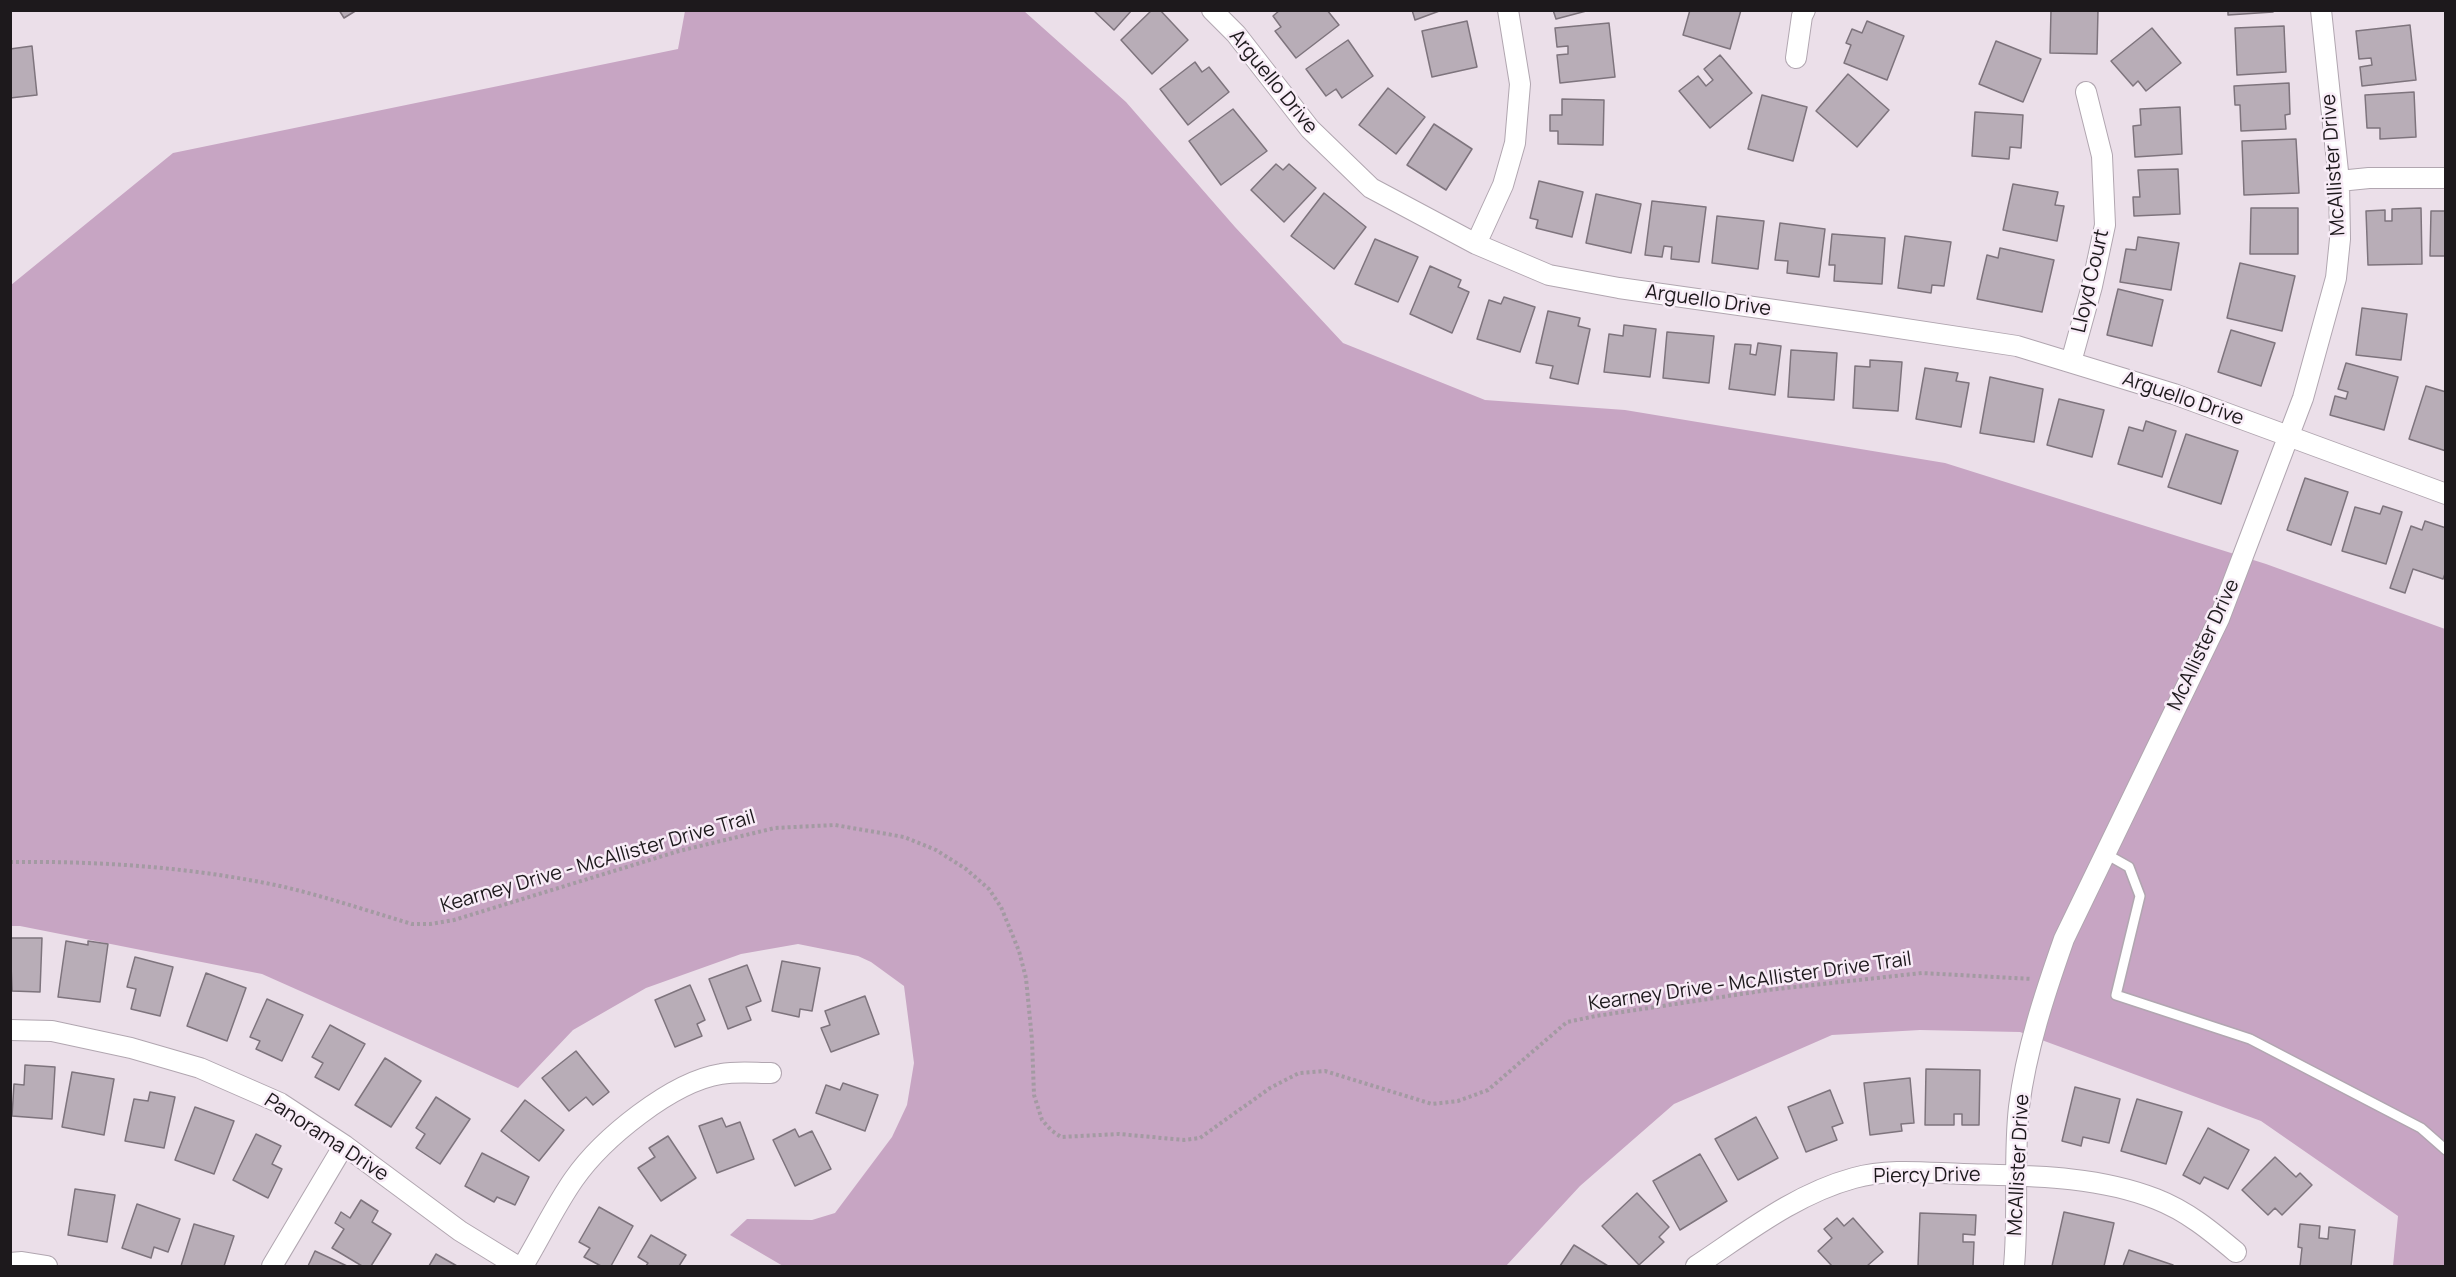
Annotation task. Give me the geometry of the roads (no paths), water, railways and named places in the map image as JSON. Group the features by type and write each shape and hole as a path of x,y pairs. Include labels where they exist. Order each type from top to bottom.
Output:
{"street":[{"name":"Arguello Drive","path":"1212,10 1236,34 1310,129 1371,188 1476,244 1549,275 1618,288 1866,322 2017,346 2174,394 2445,494"},
{"path":"1476,244 1503,185 1515,143 1520,84 1508,10"},
{"path":"1797,58 1802,16 1805,10"},
{"name":"McAllister Drive","path":"2014,1266 2019,1105 2028,1057 2049,981 2064,939 2219,619 2303,398 2336,278 2340,239 2339,181 2321,10"},
{"name":"Lloyd Court","path":"2071,362 2092,286 2105,225 2102,156 2086,92"},
{"path":"2339,181 2369,178 2445,178"},
{"name":"Panorama Drive","path":"10,1030 52,1031 131,1048 200,1068 280,1103 344,1145 460,1232 517,1266"},
{"path":"523,1266 574,1178 630,1122 658,1101 685,1087 720,1074 771,1073"},
{"path":"272,1266 344,1145"},
{"name":"Piercy Drive","path":"1696,1266 1801,1198 1856,1177 1904,1172 2015,1176 2090,1182 2122,1188 2157,1199 2198,1220 2236,1252"},
{"path":"10,1263 22,1262 47,1266"}],"lane":[{"path":"2106,854 2129,867 2140,896 2116,995 2250,1039 2421,1128 2445,1150"}]}
